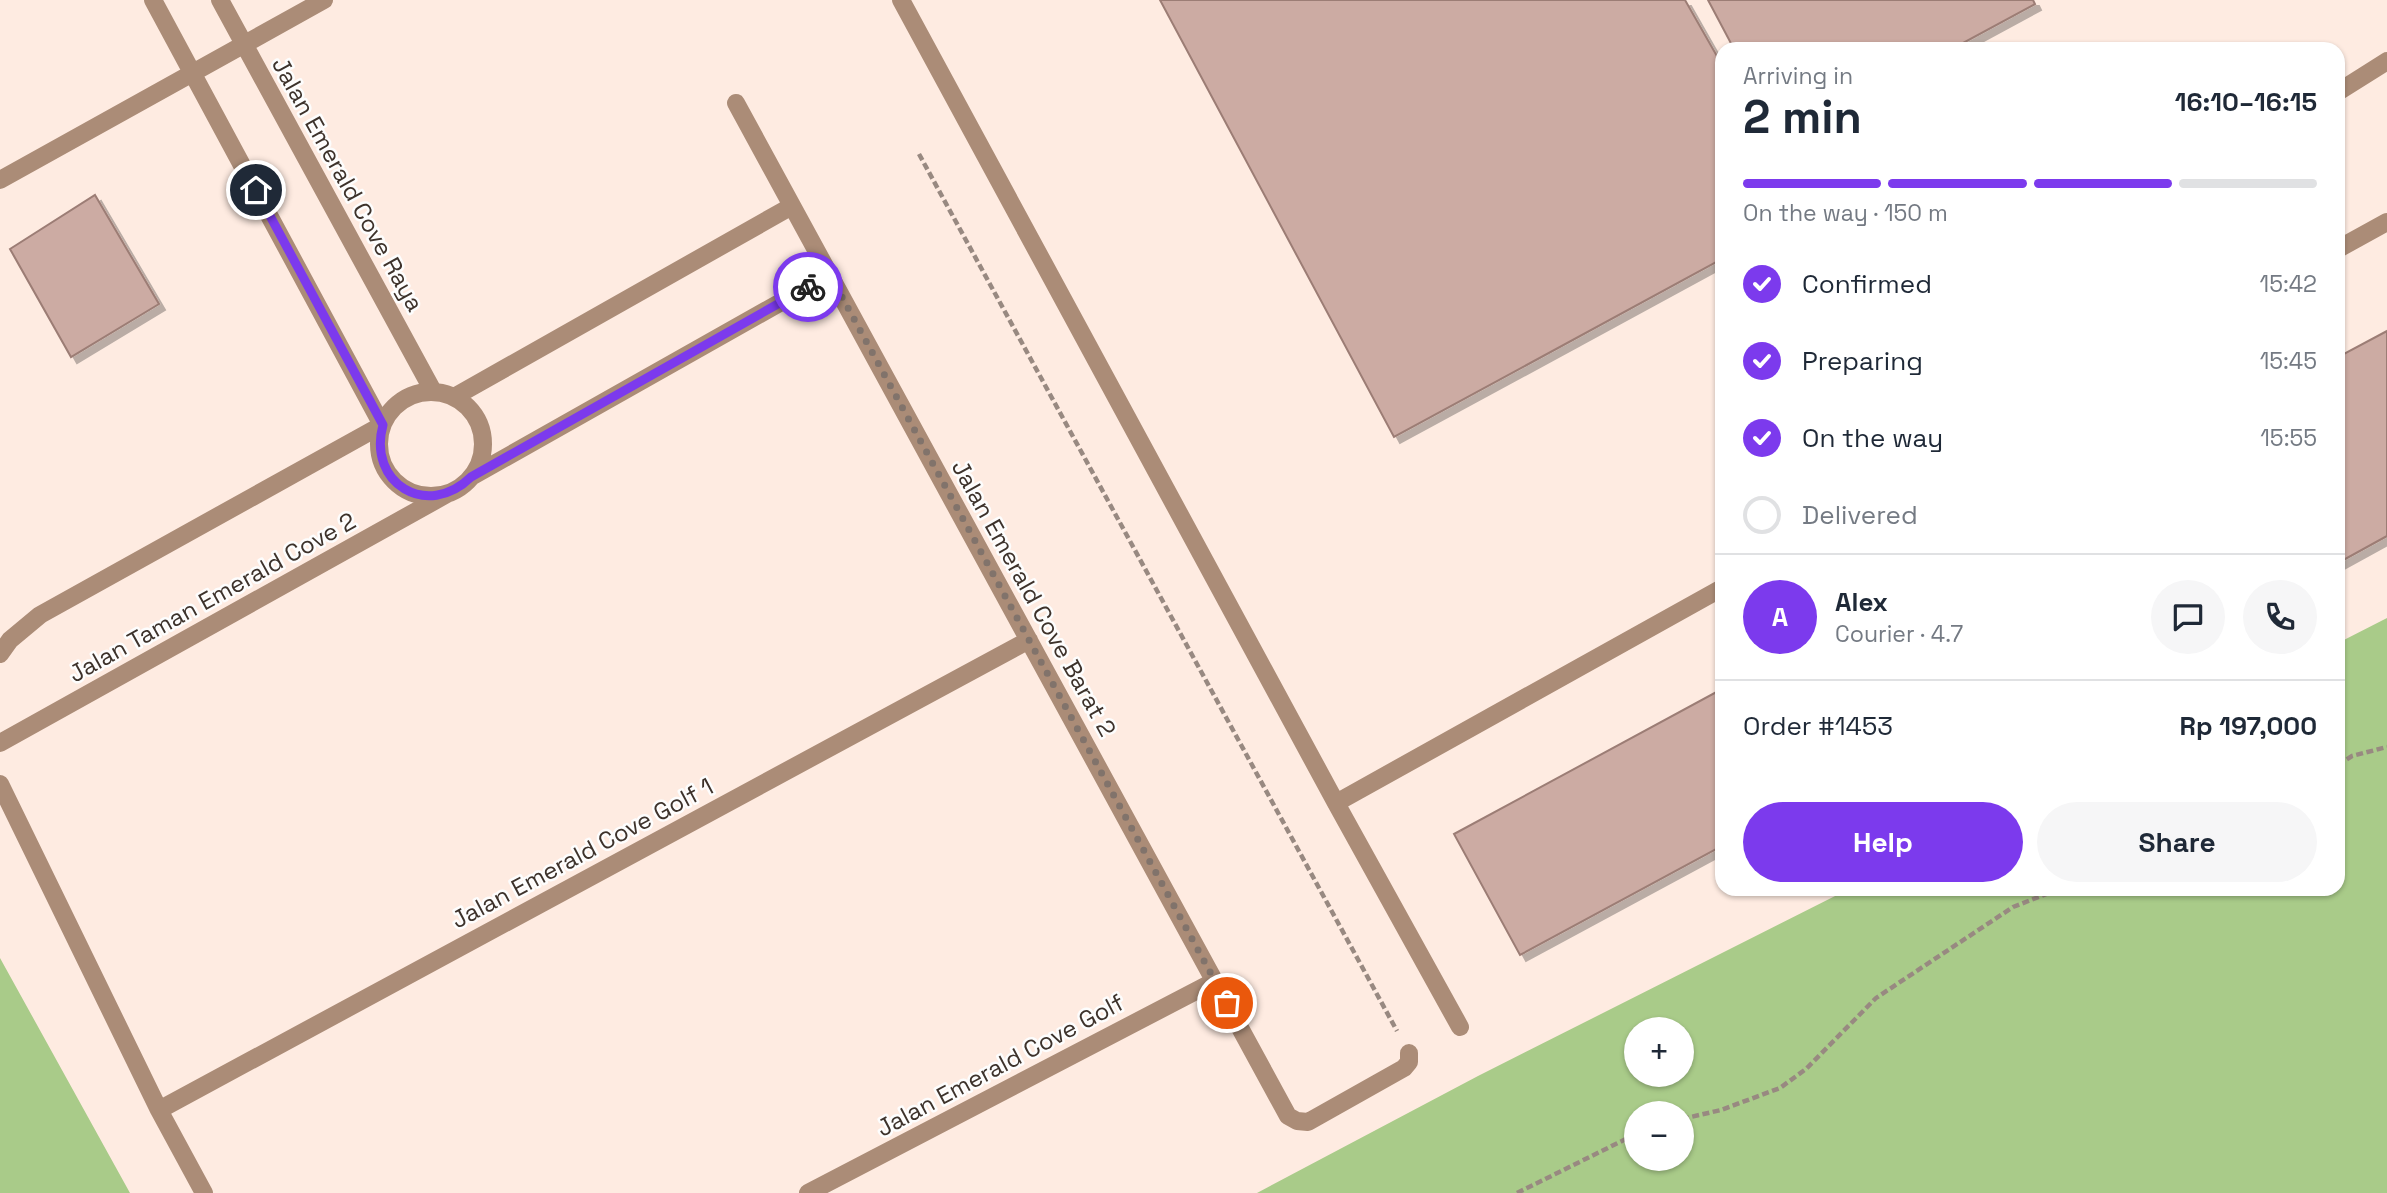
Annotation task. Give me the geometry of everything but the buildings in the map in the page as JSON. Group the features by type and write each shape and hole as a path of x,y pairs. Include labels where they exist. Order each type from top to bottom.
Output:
{"street":[{"path":"153,0 383,425"},
{"name":"Jalan Emerald Cove Raya","path":"220,0 433,391"},
{"path":"0,180 324,0"},
{"path":"901,0 1460,1027"},
{"path":"2345,88 2387,61"},
{"name":"Jalan Emerald Cove Barat 2","path":"736,103 1288,1116 1297,1121 1308,1122 1404,1068 1409,1062 1409,1053"},
{"path":"454,397 792,206"},
{"path":"2345,245 2387,222"},
{"name":"Jalan Taman Emerald Cove 2","path":"0,743 461,487 471,477 830,275"},
{"path":"447,494 432,497 418,495 404,489 384,468 379,439 383,425 394,407 412,395 433,391 454,397 472,411 482,433 484,448 480,463 471,477"},
{"path":"0,654 10,640 40,615 383,425"},
{"path":"1336,803 1715,592"},
{"name":"Jalan Emerald Cove Golf 1","path":"159,1110 1029,640"},
{"path":"0,784 159,1110 204,1193"},
{"name":"Jalan Emerald Cove Golf","path":"808,1193 1214,981"}],"path":[{"path":"919,154 1409,1053"},
{"path":"2345,760 2352,756 2387,747"},
{"path":"1694,1117 1721,1111 1780,1088 1806,1069 1876,998 2013,907 2041,896"},
{"path":"1517,1193 1624,1140"}],"green space":[{"path":"2387,618 2387,1193 1257,1193 1478,1076 1835,896 2345,896 2345,639"},
{"path":"0,958 130,1193 0,1193"}],"way so far":[{"path":"808,287 830,275 1227,1003"}],"route":[{"path":"256,190 383,425 379,439 384,468 404,489 418,495 432,497 461,487 471,477 808,287"}]}
